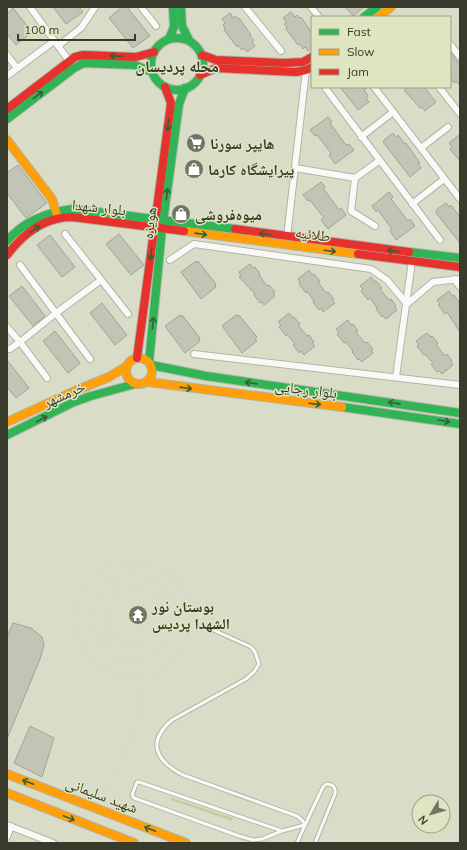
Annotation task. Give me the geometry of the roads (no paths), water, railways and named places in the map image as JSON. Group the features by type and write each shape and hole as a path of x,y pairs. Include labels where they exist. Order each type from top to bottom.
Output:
{"street":[{"path":"30,7 69,61"},
{"path":"7,76 17,68 81,28 95,7"},
{"path":"141,7 156,26"},
{"path":"169,39 174,26 173,7"},
{"path":"181,7 182,26 189,40 197,47 202,56 203,66 200,76"},
{"path":"245,7 281,51"},
{"path":"311,7 318,16"},
{"path":"370,16 381,14 391,7"},
{"path":"189,40 179,38 169,39 160,44 154,52 151,62 152,72 158,81 166,87 175,90 185,88 194,83 200,76 216,68 284,72 309,69 295,168 287,241"},
{"path":"451,45 460,57"},
{"path":"7,109 69,61 83,55 136,57 154,52"},
{"path":"7,56 17,68"},
{"path":"202,56 216,60 284,64 303,62 311,58"},
{"path":"7,119 74,68 84,63 135,66 152,72"},
{"name":"هویزه","path":"150,364 159,224 171,103 166,87"},
{"name":"هویزه","path":"137,358 179,104 185,88"},
{"path":"375,88 460,200"},
{"path":"440,88 460,114"},
{"path":"326,90 440,240"},
{"path":"361,137 393,112"},
{"path":"421,148 448,127"},
{"path":"7,140 52,199 56,214"},
{"path":"295,168 355,178 379,161"},
{"path":"355,178 351,211 375,226"},
{"path":"412,204 444,179"},
{"name":"بلوار شهدا","path":"7,241 39,216 56,214 73,209 159,224"},
{"name":"بلوار شهدا","path":"7,255 14,244 56,214"},
{"name":"طلائیه","path":"159,224 413,257 460,267"},
{"path":"65,234 128,314"},
{"path":"170,260 194,244 372,269 387,280 407,304"},
{"path":"396,377 413,257"},
{"name":"طلائیه","path":"413,257 460,258"},
{"path":"20,265 90,359"},
{"path":"407,304 433,282 457,279 460,287"},
{"path":"7,349 10,350 56,313 101,280"},
{"path":"7,327 47,378"},
{"path":"194,354 460,385"},
{"path":"141,358 150,364 152,374 148,382 139,385 134,384 128,378 126,374 127,366 132,360 141,358"},
{"name":"بلوار رجایی","path":"150,364 206,376 460,413"},
{"name":"خرمشهر","path":"7,422 77,390 99,382 127,366"},
{"name":"بلوار رجایی","path":"148,382 397,414 460,424"},
{"name":"خرمشهر","path":"7,435 20,430 67,405 88,397 134,384"},
{"name":"شهید سلیمانی","path":"7,774 186,843"},
{"path":"7,793 134,843"},
{"path":"7,837 9,826 53,843"}],"lane":[{"path":"209,628 251,647 255,652 259,664 254,672 246,679 172,720 158,736 157,751 163,761 172,769 183,775 297,816 302,820 304,825"},
{"path":"282,831 139,782 137,782 132,795 134,798 253,840 262,839 282,831 304,825"},
{"path":"297,843 304,825 323,787 326,784 333,785 335,794 315,843"}],"place":[{"name":"هایپر سورنا","path":"196,143"},
{"name":"پیرایشگاه کارما","path":"194,169"},
{"name":"میوه‌فروشی","path":"181,214"},
{"name":"بوستان نور الشهدا پردیس","path":"138,615"}],"district":[{"name":"محله پردیسان","path":"177,66"}]}
